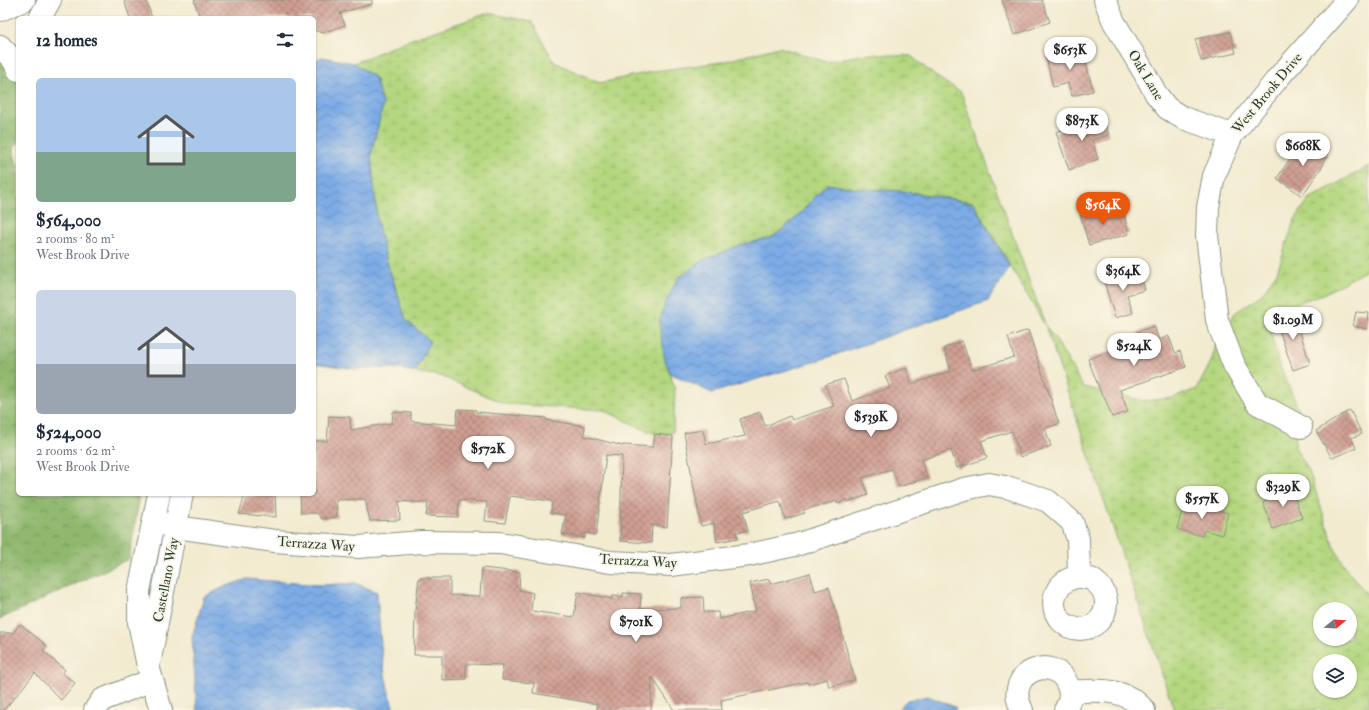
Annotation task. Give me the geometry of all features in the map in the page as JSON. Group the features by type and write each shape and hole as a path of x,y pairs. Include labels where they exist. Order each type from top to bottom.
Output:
{"street":[{"path":"0,10 24,0"},
{"path":"41,16 50,0"},
{"name":"Oak Lane","path":"1105,0 1114,22 1137,59 1156,94 1167,108 1183,118 1232,135"},
{"name":"West Brook Drive","path":"1301,427 1256,402 1234,365 1217,320 1207,234 1208,207 1214,176 1232,135 1278,78 1347,0"},
{"name":"Terrazza Way","path":"154,522 176,527 275,541 358,547 422,542 500,543 610,562 671,565 749,556 799,544 964,489 989,484 1010,488 1048,501 1072,522 1078,539 1079,576"},
{"name":"Castellano Way","path":"158,709 138,622 139,591 160,496"},
{"name":"Castellano Way","path":"150,673 182,496"},
{"path":"1022,710 1018,701 1017,692 1019,683 1024,676 1035,670 1047,668 1055,671 1068,682 1068,701 1091,690 1116,693 1126,696 1136,702 1144,710"},
{"path":"94,710 102,700 150,673"}],"green space":[{"path":"489,13 532,22 554,62 600,83 655,71 722,62 779,47 826,62 866,54 911,56 935,76 961,92 1046,327 973,202 903,191 860,189 827,184 793,221 773,237 740,245 703,260 677,279 665,360 675,389 673,432 661,436 604,410 505,404 441,376 415,372 429,341 406,320 386,259 377,220 371,154 383,105 375,78 354,63 406,41"},
{"path":"0,55 16,75 16,146 13,150 16,160 16,496 138,496 138,506 129,559 0,619"},
{"path":"1369,165 1369,269 1323,294 1280,309 1271,334 1279,364 1300,413 1297,418 1295,447 1309,471 1334,547 1348,571 1366,593 1369,601 1369,710 1174,710 1046,327 1056,340 1083,387 1144,401 1172,398 1197,389 1211,362 1219,336 1234,314 1262,294 1277,272 1294,221 1309,199"}],"water":[{"path":"322,57 354,63 375,78 383,105 371,154 377,220 386,259 406,320 430,341 415,372 397,368 355,369 316,363 316,60"},
{"path":"827,184 860,189 903,191 973,203 1010,267 988,301 829,357 712,393 670,373 665,360 659,323 664,306 677,279 703,260 740,245 773,237 793,221"},
{"path":"247,579 320,585 355,583 377,592 380,636 386,681 394,710 197,710 192,637 204,597 224,587"},
{"path":"928,696 955,707 956,710 898,710 907,700"}],"building":[{"path":"124,0 146,0 151,16 129,16"},
{"path":"194,0 372,0 372,4 340,13 345,25 322,33 316,31 316,16 199,16"},
{"path":"1002,0 1042,0 1050,22 1014,35"},
{"path":"1230,32 1236,53 1201,61 1195,39"},
{"path":"1082,47 1093,91 1072,96 1068,83 1053,87 1046,57"},
{"path":"1102,116 1109,135 1092,140 1098,159 1069,170 1056,132"},
{"path":"1304,138 1328,155 1323,162 1324,164 1302,196 1277,178"},
{"path":"1106,206 1110,219 1124,215 1129,234 1089,245 1080,214"},
{"path":"1139,270 1145,290 1127,295 1133,313 1115,318 1104,281"},
{"path":"1294,312 1310,364 1293,370 1275,318"},
{"path":"1356,312 1369,313 1367,329 1353,326"},
{"path":"1154,326 1159,340 1169,336 1175,353 1180,351 1186,367 1120,390 1128,412 1112,417 1104,396 1102,396 1088,359 1113,350 1115,355 1142,345 1137,332"},
{"path":"1028,330 1059,424 1045,428 1051,446 1020,457 1012,431 981,441 987,458 957,468 951,450 921,460 927,477 899,487 892,469 862,478 868,495 848,502 847,499 838,504 837,501 803,510 805,513 785,519 780,501 743,512 748,531 736,532 738,538 717,542 714,523 701,526 684,433 703,430 706,444 745,436 740,419 760,412 765,426 790,416 792,420 834,406 825,385 844,379 852,401 890,388 885,376 906,368 912,384 951,371 944,348 962,341 972,370 1014,357 1008,337"},
{"path":"458,409 546,418 546,420 585,426 584,436 623,446 653,447 655,434 673,436 667,527 652,525 651,543 620,541 622,456 606,455 596,535 585,533 585,538 562,534 566,515 551,513 552,501 510,496 505,523 485,521 487,502 459,500 458,517 426,516 428,503 399,501 400,520 370,521 365,499 336,500 337,517 322,519 317,513 301,513 300,496 316,496 316,441 327,441 329,416 350,417 351,430 392,423 393,412 411,413 411,421 456,425"},
{"path":"1350,410 1362,434 1351,438 1356,448 1332,458 1316,431"},
{"path":"1290,485 1302,518 1273,529 1263,503"},
{"path":"275,496 276,517 239,514 244,497"},
{"path":"1185,501 1228,513 1222,535 1204,530 1202,536 1177,529"},
{"path":"482,568 520,572 519,590 533,593 531,611 574,617 578,592 612,599 612,596 623,597 623,593 641,594 640,609 681,608 681,598 703,597 704,612 718,612 719,619 756,611 750,583 769,579 771,584 810,573 815,591 829,587 855,680 829,687 827,679 808,684 807,682 721,700 722,710 674,710 652,677 651,710 597,710 597,704 533,693 534,683 502,680 503,665 466,664 466,679 442,680 442,655 414,655 415,611 419,578 450,578 450,595 480,596"},
{"path":"20,624 47,646 43,651 65,670 62,673 75,683 61,700 35,673 4,710 0,710 0,633 13,633"}]}
